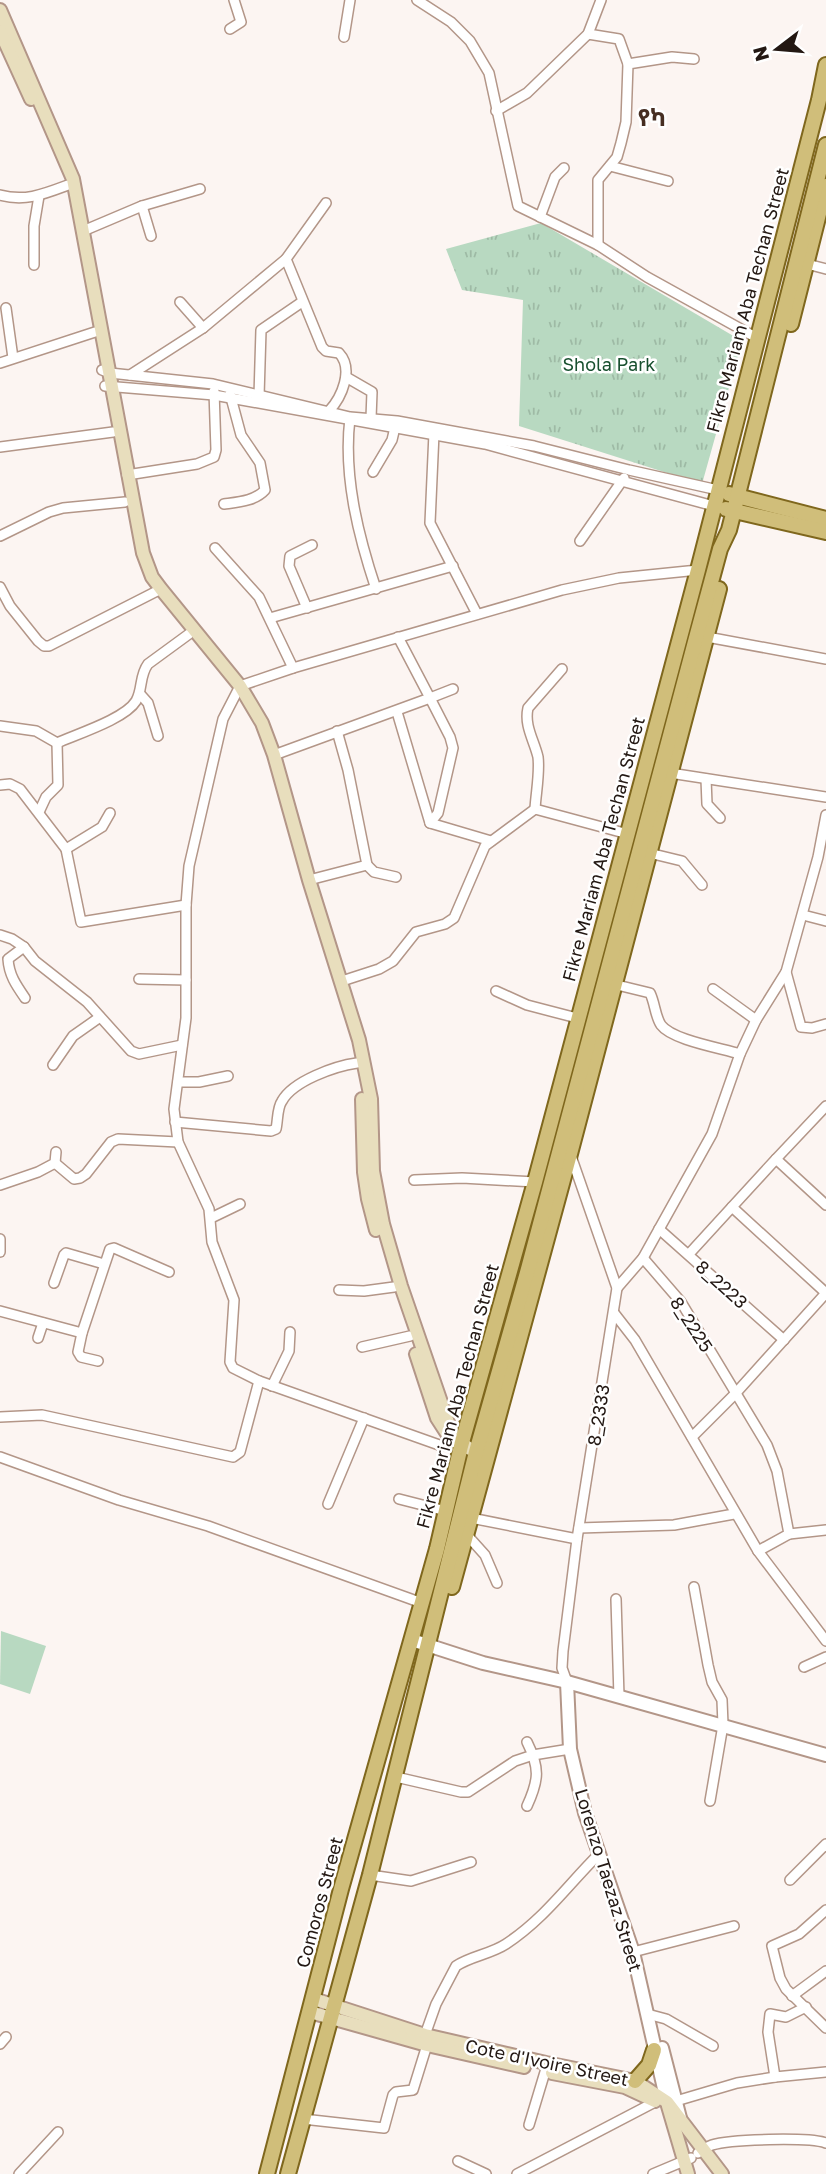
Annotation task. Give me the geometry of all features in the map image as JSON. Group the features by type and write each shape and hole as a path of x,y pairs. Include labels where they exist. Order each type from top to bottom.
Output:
{"main road":[{"path":"0,10 68,185 95,332 142,553 158,591 262,723 274,755 319,925 342,981 367,1073 371,1099 372,1197 394,1287 437,1418 459,1444 476,1452"},
{"path":"0,32 73,179 125,502 141,567 189,634 237,689 260,736 274,776 357,1062 362,1102 364,1172 446,1427"},
{"name":"Fikre Mariam Aba Techan Street","path":"411,1640 446,1511 459,1444 535,1182 628,834 659,768 698,570 757,338 823,101 826,65"},
{"name":"Fikre Mariam Aba Techan Street","path":"429,1645 476,1452 528,1269 659,768 720,550 729,530 826,145"},
{"path":"747,453 759,441 826,186"},
{"path":"718,490 826,519"},
{"path":"714,506 826,532"},
{"path":"434,1622 446,1606 467,1535 570,1154 649,853 659,768 707,637 728,553 729,530"},
{"name":"Comoros Street","path":"267,2174 341,1889 411,1640"},
{"path":"288,2174 370,1875 429,1645"},
{"path":"341,1889 363,1897"},
{"name":"Cote d'Ivoire Street","path":"312,2006 545,2072 625,2087 666,2102"},
{"name":"Cote d'Ivoire Street","path":"426,2040 635,2081 666,2102 685,2136 693,2159 722,2174"},
{"path":"635,2081 649,2065 654,2050"},
{"path":"675,2117 693,2159 695,2174"},
{"name":"Cote d'Ivoire Street","path":"675,2117 693,2159 712,2174"}],"street":[{"path":"230,29 241,22 234,0"},
{"path":"344,37 350,0"},
{"path":"417,0 451,22 470,41 489,73 518,206 598,245 647,277 757,338"},
{"path":"496,111 527,93 588,34 601,0"},
{"path":"588,34 619,38 628,64 626,122 617,157 598,180 598,245"},
{"path":"628,64 672,57 694,59"},
{"path":"610,166 668,181"},
{"path":"540,217 555,177 564,168"},
{"path":"0,194 14,198 39,196 68,185"},
{"path":"83,231 142,206 200,190"},
{"path":"34,265 34,226 39,196"},
{"path":"130,375 203,328 286,259 326,203"},
{"path":"142,206 151,236"},
{"path":"286,259 324,349 343,356 346,377 336,403 329,411"},
{"path":"807,264 826,269"},
{"path":"180,302 203,328"},
{"path":"259,396 261,330 302,302"},
{"path":"6,308 13,358"},
{"path":"0,363 95,332"},
{"path":"107,379 130,375 213,384 230,394 349,419 534,446 629,471 718,490"},
{"path":"346,377 372,392 371,418"},
{"path":"107,379 214,395 259,396 329,411 349,419 371,418 396,425"},
{"path":"127,475 197,464 214,457 213,384"},
{"path":"224,504 247,501 265,490 260,463 241,435 230,394"},
{"path":"349,419 346,460 365,556 376,589"},
{"path":"373,472 392,440 396,425"},
{"path":"0,447 113,432"},
{"path":"434,432 714,506"},
{"path":"434,432 430,523 477,614"},
{"path":"580,541 629,471"},
{"path":"1,534 63,508 125,502"},
{"path":"307,608 288,560 290,556 312,545"},
{"path":"215,548 248,583 270,618 293,667"},
{"path":"270,618 453,566"},
{"path":"459,1444 442,1446 272,1386 233,1368 230,1362 234,1304 212,1242 211,1218 178,1142 175,1122 186,1018 188,874 223,719 237,689 293,667 562,590 619,578 698,570"},
{"path":"0,587 10,606 44,646 49,646 158,591"},
{"path":"57,743 128,710 140,694 142,676 148,664 189,634"},
{"path":"398,637 450,737 453,748 438,813 430,823"},
{"path":"707,637 826,659"},
{"path":"535,809 538,760 526,716 528,708 562,669"},
{"path":"274,755 397,712 453,689"},
{"path":"140,694 148,703 158,736"},
{"path":"397,712 430,823"},
{"path":"0,726 36,731 57,743"},
{"path":"337,731 348,770 367,865 374,872 396,877"},
{"path":"38,812 46,797 58,785 57,743"},
{"path":"659,768 706,779 826,797"},
{"path":"706,779 708,804 720,818"},
{"path":"0,785 10,784 20,789 66,849 80,922 186,905"},
{"path":"535,809 628,834"},
{"path":"342,981 386,965 393,961 416,932 445,924 454,918 479,855 491,841 535,809"},
{"path":"66,849 102,827 110,813"},
{"path":"617,1287 643,1258 712,1134 740,1054 756,1020 786,972 803,915 826,815"},
{"path":"430,823 491,841"},
{"path":"649,853 682,861 702,885"},
{"path":"309,880 367,865"},
{"path":"803,915 826,921"},
{"path":"0,935 24,947 35,961 87,1002 131,1051 139,1054 182,1045"},
{"path":"24,947 8,959 9,971 25,998"},
{"path":"786,972 801,1027 826,1024"},
{"path":"139,979 186,980"},
{"path":"613,984 650,993 659,1021 665,1029 691,1042 740,1054"},
{"path":"713,989 756,1020"},
{"path":"496,991 527,1005 577,1018"},
{"path":"53,1065 73,1036 100,1017"},
{"path":"175,1122 276,1129 282,1100 293,1088 340,1065 357,1062"},
{"path":"178,1082 199,1082 228,1076"},
{"path":"689,1254 824,1111"},
{"path":"55,1163 74,1178 80,1178 111,1142 118,1139 178,1142"},
{"path":"55,1163 56,1152"},
{"name":"8_2333","path":"567,1682 562,1668 563,1651 577,1539 617,1287 570,1154"},
{"path":"776,1159 826,1205"},
{"path":"0,1185 55,1163"},
{"path":"414,1180 462,1178 535,1182"},
{"path":"211,1218 240,1204"},
{"path":"692,1437 735,1394 826,1293 732,1207"},
{"name":"8_2223","path":"659,1229 783,1340"},
{"path":"0,1239 0,1252"},
{"path":"98,1361 79,1356 82,1333 110,1249 114,1248 169,1272"},
{"path":"54,1283 66,1253 104,1264"},
{"name":"8_2225","path":"643,1258 681,1302 773,1457 789,1534"},
{"path":"339,1290 364,1291 394,1287"},
{"path":"0,1311 82,1333"},
{"path":"614,1313 635,1340 734,1514 758,1551 826,1641"},
{"path":"38,1338 43,1323"},
{"path":"272,1386 289,1351 290,1332"},
{"path":"362,1347 410,1336"},
{"path":"0,1417 42,1415 233,1457 240,1452 259,1381"},
{"path":"328,1504 364,1418"},
{"path":"0,1457 119,1500 208,1526 422,1603"},
{"path":"399,1499 446,1511"},
{"path":"579,1528 674,1525 734,1514"},
{"path":"471,1518 577,1539"},
{"path":"758,1551 789,1534 826,1530"},
{"path":"467,1535 485,1556 497,1583"},
{"path":"694,1587 712,1682 722,1700 723,1726 710,1801"},
{"path":"616,1599 619,1697"},
{"path":"411,1640 483,1663 567,1682 826,1755"},
{"path":"804,1667 826,1657"},
{"name":"Lorenzo Taezaz Street","path":"567,1682 570,1749 585,1813 633,1952 649,2011 654,2050 666,2102"},
{"path":"527,1742 533,1755 537,1779 527,1806"},
{"path":"396,1777 468,1792 515,1761 570,1749"},
{"path":"790,1880 826,1844"},
{"path":"303,2119 384,2128 393,2095 396,2092 413,2090 436,2004 456,1966 493,1951 527,1929 554,1905 598,1855"},
{"path":"370,1875 411,1881 471,1862"},
{"path":"826,1910 799,1934 772,1946 780,1978 792,1996 826,2028"},
{"path":"633,1952 734,1926"},
{"path":"792,1996 826,1971"},
{"path":"775,2077 768,2032 770,2014 786,2017 806,2007"},
{"path":"649,2011 713,2046"},
{"path":"649,2011 658,2033 666,2102 675,2117"},
{"path":"529,2125 545,2072"},
{"path":"517,2174 530,2171 666,2102 728,2085 826,2072"},
{"path":"19,2174 58,2132"},
{"path":"653,2174 693,2159 719,2144 804,2138 826,2143"},
{"path":"458,2161 486,2174"}],"green space":[{"name":"Shola Park","path":"541,223 742,341 702,484 519,426 523,300 462,290 446,249"},
{"path":"1,1631 46,1646 30,1694 0,1684"}],"district":[{"name":"የካ","path":"652,116"}]}
